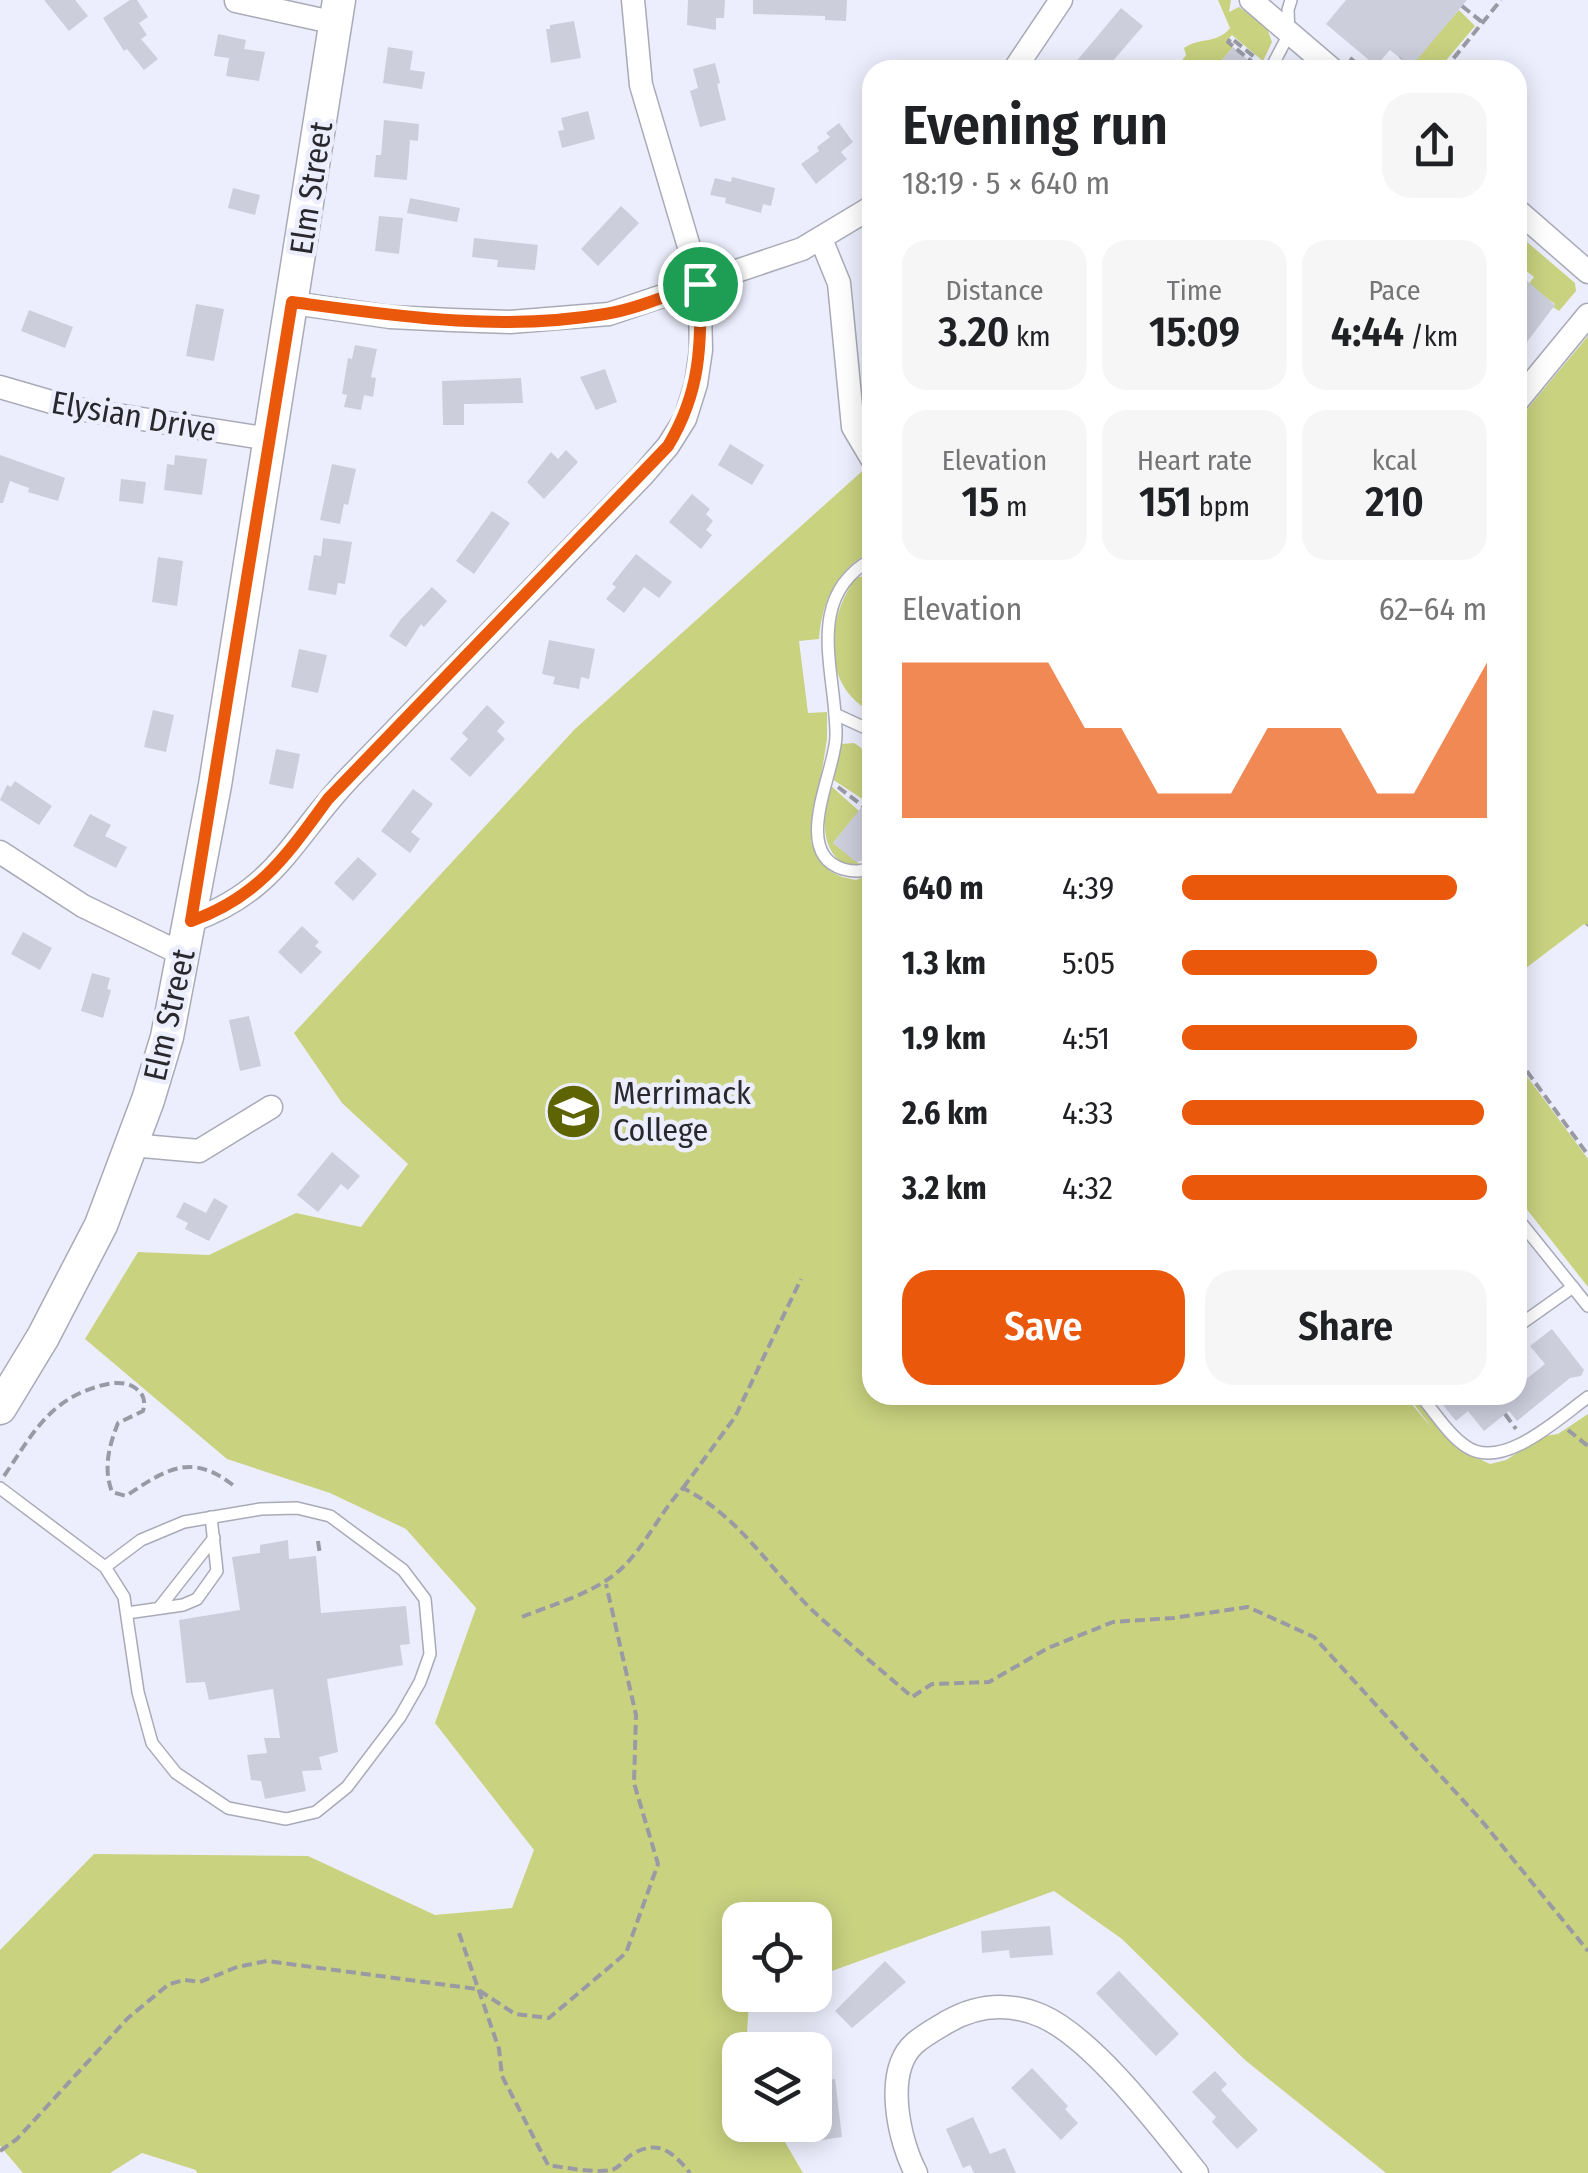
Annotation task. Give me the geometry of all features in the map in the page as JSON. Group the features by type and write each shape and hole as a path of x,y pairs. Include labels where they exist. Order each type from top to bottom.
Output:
{"main road":[{"name":"Elm Street","path":"0,1408 71,1286 101,1225 167,1036 191,921 338,11"}],"street":[{"path":"235,0 338,11"},
{"path":"191,921 245,896 280,864 328,799 668,446 684,419 696,384 701,350 700,284 641,85 633,0"},
{"path":"1021,60 1062,0"},
{"path":"1251,0 1321,60"},
{"path":"292,302 390,317 510,322 609,314 802,250 862,213"},
{"path":"1527,219 1588,272"},
{"path":"821,239 840,283 854,426 862,440"},
{"path":"1527,389 1588,315"},
{"name":"Elysian Drive","path":"0,387 72,408 270,439"},
{"path":"0,852 83,906 184,955"},
{"path":"131,1145 198,1151 271,1107"},
{"path":"916,2173 898,2125 900,2070 912,2045 963,2013 990,2006 1021,2008 1073,2034 1198,2173"}],"lane":[{"path":"1270,60 1290,34 1288,10 1292,0"},
{"path":"862,568 851,576 832,604 826,646 837,740 826,778 818,839 823,856 837,867 853,872 862,870"},
{"path":"835,714 862,726"},
{"path":"1527,1230 1588,1306"},
{"path":"1527,1320 1573,1287"},
{"path":"1429,1405 1467,1448 1490,1456 1507,1452 1588,1397"},
{"path":"0,1485 105,1567 124,1597 144,1718 152,1743 176,1774 228,1808 286,1819 316,1812 347,1787 400,1717 420,1682 430,1654 424,1599 402,1570 330,1516 296,1508 261,1509 184,1522 142,1540 105,1567"},
{"path":"127,1613 197,1599 216,1571 212,1517"},
{"path":"158,1608 214,1538"}],"path":[{"path":"1452,60 1500,0"},
{"path":"1462,6 1482,23"},
{"path":"1250,60 1228,42 1231,38 1255,60"},
{"path":"826,778 862,805"},
{"path":"1527,1071 1588,1155"},
{"path":"522,1617 606,1582 628,1563 736,1416 801,1279"},
{"path":"0,1485 26,1438 56,1406 80,1392 125,1382 140,1390 146,1402 143,1412 118,1423 106,1466 112,1492 126,1496 174,1468 197,1466 216,1472 234,1486"},
{"path":"1559,1418 1588,1446"},
{"path":"683,1488 711,1502 812,1610 912,1697 932,1684 989,1682 1048,1648 1113,1622 1248,1607 1314,1638 1481,1820 1588,1951"},
{"path":"318,1541 320,1555"},
{"path":"0,2151 17,2139 128,2018 168,1984 200,1982 236,1967 267,1961 477,1989 515,2014 548,2018 626,1953 658,1864 634,1783 636,1715 606,1582"},
{"path":"459,1932 499,2050 502,2076 554,2173"},
{"path":"548,2165 582,2171 612,2170 633,2154 654,2146 672,2150 690,2173"}],"green space":[{"path":"1218,0 1231,0 1229,12 1239,7 1267,28 1272,42 1263,60 1232,35 1226,41 1233,47 1222,60 1182,60 1184,48 1220,36 1230,28"},
{"path":"1459,10 1475,26 1446,60 1415,60"},
{"path":"1527,242 1575,283 1576,291 1559,311 1528,285 1534,277 1527,271"},
{"path":"1588,336 1588,927 1584,924 1527,967 1527,409"},
{"name":"Merrimack College","path":"862,471 862,557 834,587 819,639 799,641 808,713 827,712 827,739 811,841 818,858 830,871 856,880 862,877 862,1405 1412,1405 1432,1428 1415,1405 1420,1405 1459,1449 1490,1464 1506,1460 1544,1436 1558,1434 1588,1414 1588,2173 1386,2173 1245,2060 1122,1939 1054,1891 832,1971 832,1902 722,1902 722,2012 748,2012 747,2032 722,2032 722,2142 785,2142 803,2173 197,2173 142,2153 110,2173 23,2173 0,2146 0,1950 94,1854 308,1856 435,1915 512,1908 534,1850 435,1723 476,1608 406,1529 330,1493 227,1459 85,1339 138,1252 209,1255 296,1213 361,1227 408,1164 342,1103 294,1033 575,729"},
{"path":"862,576 862,705 843,686 833,650 839,612 856,578"},
{"path":"854,743 862,749 862,799 832,779 841,744"},
{"path":"830,785 859,811 833,843 861,865 844,865 835,857 826,838"},
{"path":"1527,1076 1588,1159 1588,1287 1527,1209"}],"building":[{"path":"44,0 75,0 88,16 69,31"},
{"path":"130,0 137,0 148,17 139,23 147,35 141,39 158,59 144,70 127,49 124,51 103,18"},
{"path":"688,0 725,0 724,18 716,18 716,30 687,25"},
{"path":"753,0 847,0 846,21 825,20 825,16 753,14"},
{"path":"1346,0 1467,0 1417,60 1402,60 1390,50 1381,60 1369,60 1326,24"},
{"path":"1121,8 1143,26 1114,60 1078,60"},
{"path":"574,21 581,58 551,63 546,29"},
{"path":"218,34 246,40 244,49 265,52 259,81 226,76 229,58 214,56"},
{"path":"388,47 413,51 410,70 425,72 422,89 383,83"},
{"path":"1233,47 1248,60 1222,60"},
{"path":"715,63 726,120 700,127 690,91 698,88 693,69"},
{"path":"588,111 595,139 562,148 558,131 564,130 561,118"},
{"path":"384,120 419,124 418,141 410,140 407,180 374,177 376,155 381,155"},
{"path":"839,123 853,142 841,152 847,159 816,184 801,164 819,151 817,147 830,137 826,133"},
{"path":"732,177 775,188 771,206 763,204 761,213 710,195 715,178 731,182"},
{"path":"233,188 260,195 255,215 228,208"},
{"path":"410,198 460,208 457,222 407,213"},
{"path":"621,206 639,223 598,266 581,249"},
{"path":"379,216 403,218 399,254 375,251"},
{"path":"474,238 538,245 535,270 497,267 498,260 472,257"},
{"path":"1527,281 1555,305 1527,342"},
{"path":"196,304 224,309 214,361 186,356"},
{"path":"29,310 73,327 65,348 21,331"},
{"path":"355,345 377,349 371,377 376,378 373,397 364,395 361,410 344,407 347,395 342,394 348,358 352,359"},
{"path":"605,369 617,402 596,410 580,377"},
{"path":"521,378 523,403 464,404 464,425 443,425 442,381"},
{"path":"730,444 764,465 752,485 718,465"},
{"path":"566,450 578,462 544,499 527,482 551,452 558,459"},
{"path":"0,455 65,478 58,501 28,492 29,488 10,481 0,503"},
{"path":"175,455 207,459 202,495 164,490 167,464 174,465"},
{"path":"332,464 356,469 340,524 320,520"},
{"path":"121,479 146,482 143,504 119,501"},
{"path":"692,494 710,509 706,514 713,521 706,530 712,535 701,549 669,522"},
{"path":"492,511 510,523 474,574 456,561"},
{"path":"323,538 352,542 345,584 338,583 336,595 308,590 314,555 321,556"},
{"path":"636,554 672,582 659,598 644,587 624,613 606,599 616,587 612,584"},
{"path":"158,557 183,561 177,606 152,602"},
{"path":"432,587 447,601 424,627 421,624 406,647 389,636"},
{"path":"549,640 595,649 589,679 581,677 579,689 553,684 555,677 542,674"},
{"path":"299,649 327,655 318,693 291,687"},
{"path":"487,705 505,722 497,731 505,739 470,777 450,759 468,739 462,733"},
{"path":"153,710 174,715 166,752 144,747"},
{"path":"276,749 300,754 293,789 269,784"},
{"path":"15,781 52,806 39,825 0,800 7,785 11,787"},
{"path":"413,789 433,804 411,832 420,839 410,853 381,831"},
{"path":"862,807 862,860 856,862 833,843"},
{"path":"90,814 111,825 105,836 127,847 116,868 73,846"},
{"path":"358,857 377,874 353,901 334,883"},
{"path":"302,926 319,942 315,946 322,952 301,974 278,952"},
{"path":"23,932 52,948 40,970 11,954"},
{"path":"92,973 110,978 107,989 111,990 103,1018 81,1011"},
{"path":"249,1016 261,1066 240,1071 229,1020"},
{"path":"332,1152 360,1176 348,1190 341,1184 318,1212 297,1195"},
{"path":"214,1198 228,1206 209,1241 185,1229 188,1223 176,1217 184,1202 206,1213"},
{"path":"1552,1329 1584,1370 1581,1376 1570,1378 1517,1421 1509,1411 1484,1431 1468,1411 1456,1421 1443,1405 1527,1405 1527,1379 1545,1364 1530,1346"},
{"path":"288,1540 289,1559 316,1556 321,1613 406,1606 410,1644 400,1645 403,1665 327,1679 338,1752 319,1757 322,1770 302,1771 306,1791 265,1799 261,1781 251,1780 247,1755 267,1753 264,1738 280,1738 273,1689 209,1700 205,1682 186,1683 179,1620 240,1610 232,1557 260,1553 260,1545"},
{"path":"1050,1926 1053,1955 1010,1958 1009,1950 982,1953 981,1931"},
{"path":"885,1961 906,1982 852,2028 835,2011"},
{"path":"1119,1971 1179,2034 1156,2056 1096,1993"},
{"path":"1032,2068 1068,2106 1065,2109 1078,2123 1061,2140 1011,2088"},
{"path":"1215,2071 1227,2084 1221,2090 1258,2130 1237,2149 1212,2122 1216,2117 1192,2092"},
{"path":"835,2079 842,2137 832,2138"},
{"path":"973,2117 990,2154 1005,2148 1016,2173 974,2173 970,2165 963,2168 946,2129"}],"place":[{"name":"Merrimack College","path":"574,1111"}],"route":[{"path":"700,284 701,350 696,384 684,419 668,446 328,799 280,864 245,896 191,921 292,302 390,317 510,322 609,314 700,284"}]}
